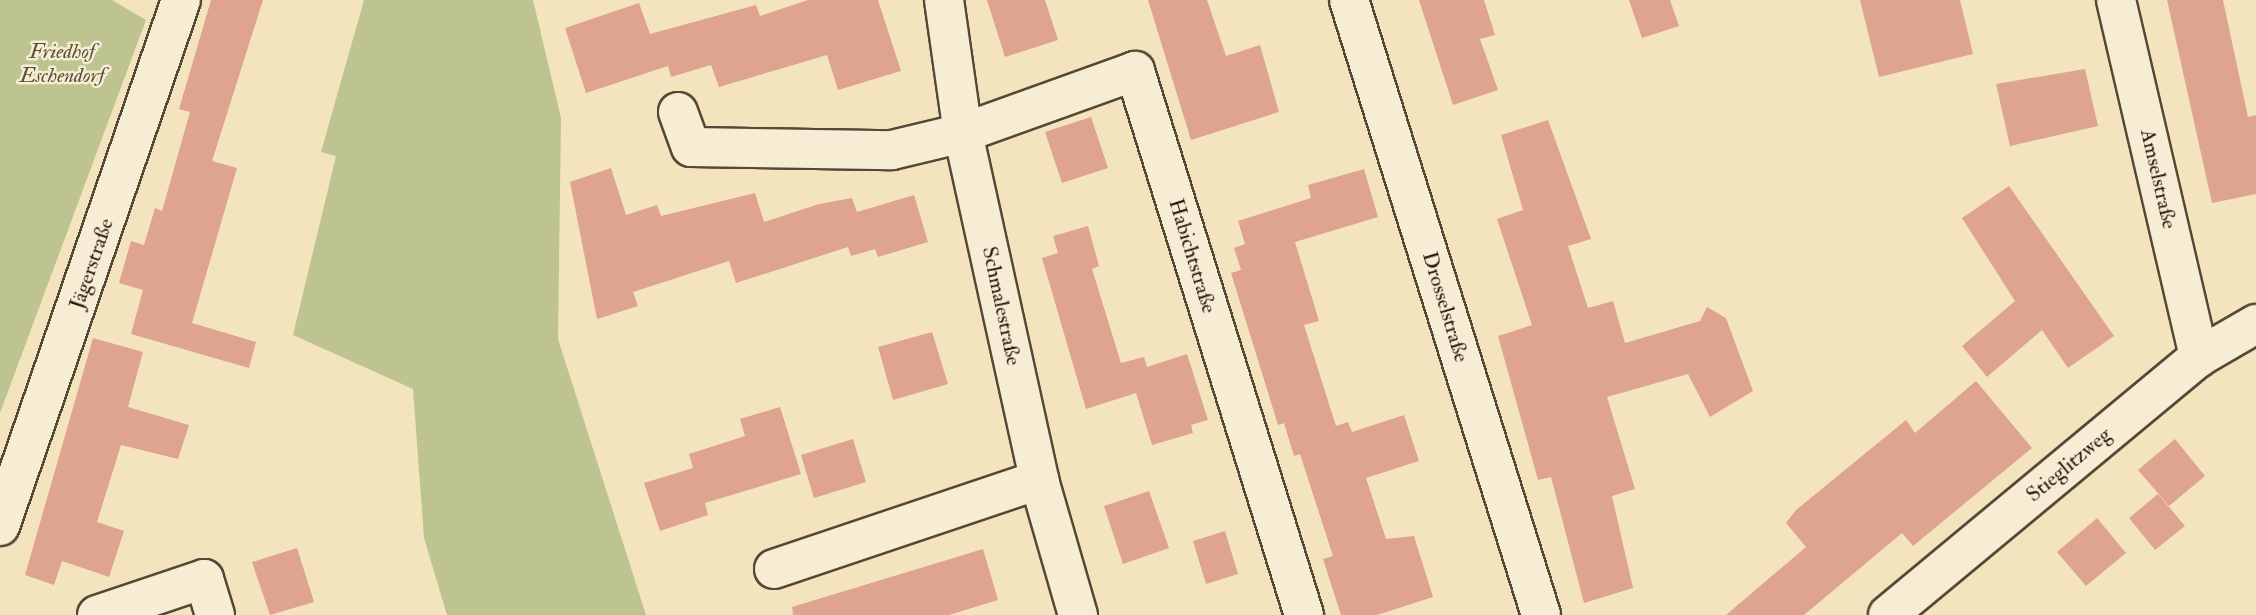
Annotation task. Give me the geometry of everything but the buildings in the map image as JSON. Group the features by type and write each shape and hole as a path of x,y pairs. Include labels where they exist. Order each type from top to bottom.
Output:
{"street":[{"name":"Jägerstraße","path":"0,526 181,0"},
{"name":"Schmalestraße","path":"944,0 963,132 1039,480 1078,615"},
{"name":"Drosselstraße","path":"1349,0 1541,615"},
{"name":"Amselstraße","path":"2116,0 2199,357"},
{"name":"Habichtstraße","path":"963,132 1135,71 1304,615"},
{"path":"678,112 691,147 892,150 963,132"},
{"name":"Stieglitzweg","path":"1888,615 2199,357 2256,324"},
{"path":"774,569 1039,480"},
{"path":"97,615 204,579 215,615"}],"green space":[{"name":"Friedhof Eschendorf","path":"0,0 112,0 146,20 0,413"},
{"path":"364,0 533,0 561,118 558,339 646,615 447,615 424,538 413,389 293,335 336,156 321,152"}]}
